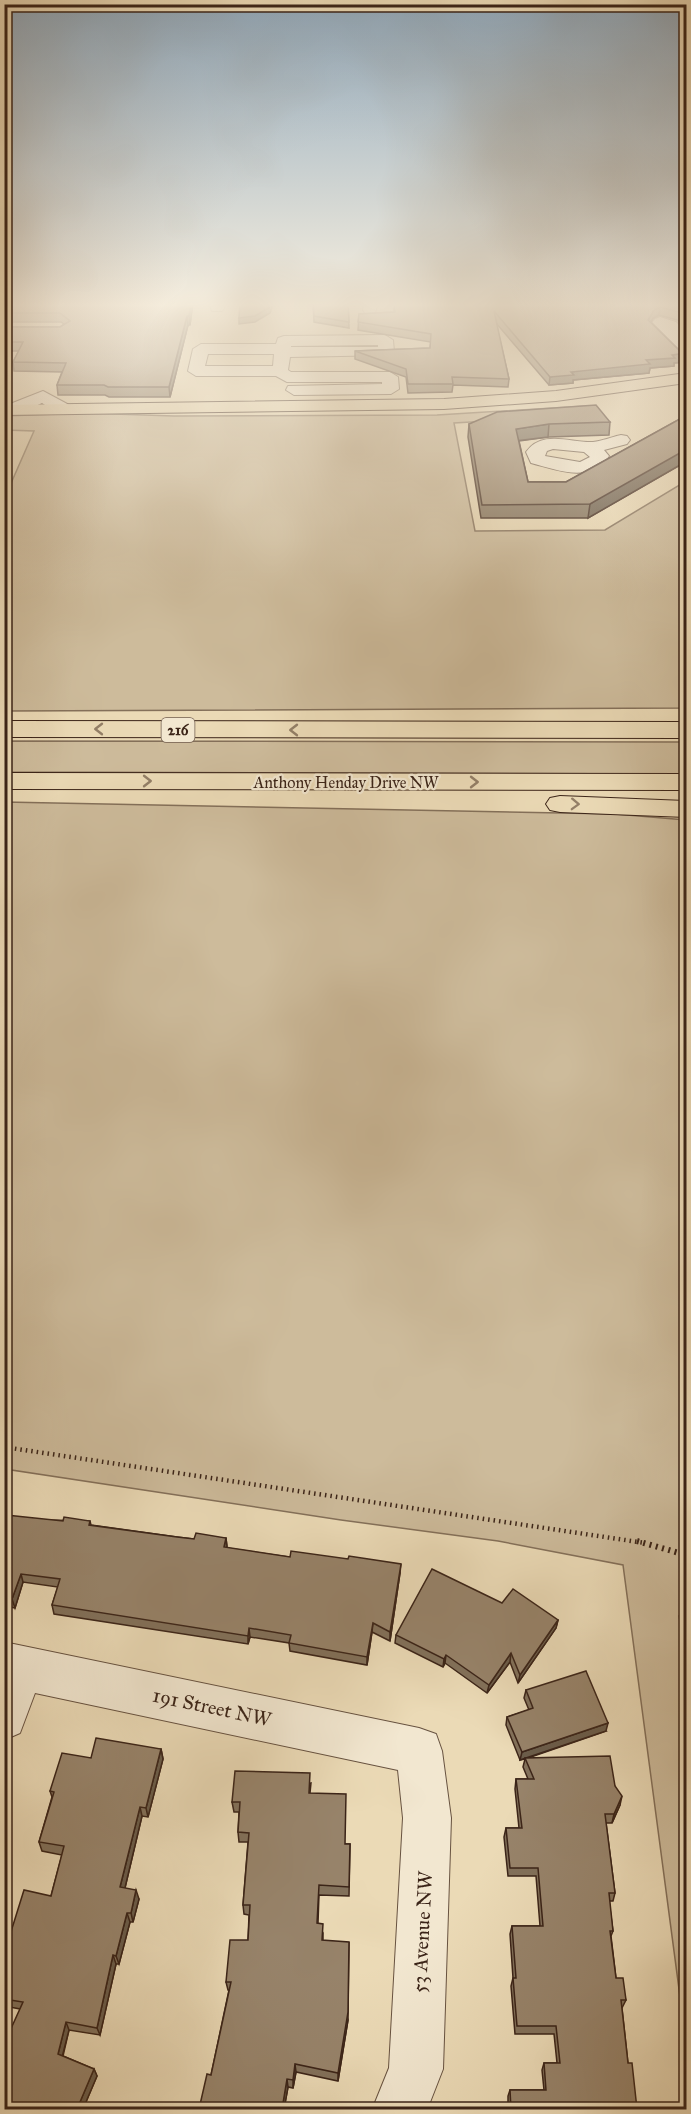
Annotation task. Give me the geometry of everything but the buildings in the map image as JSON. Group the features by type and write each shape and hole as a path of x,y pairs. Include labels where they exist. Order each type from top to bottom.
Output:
{"main road":[{"path":"8,410 127,410 157,413 202,401"},
{"path":"368,401 407,412 514,408 575,401"},
{"path":"425,401 444,404 501,401"},
{"path":"352,730 510,718 687,717"},
{"name":"216","path":"4,729 687,730"},
{"name":"Anthony Henday Drive NW","path":"4,781 687,782"},
{"path":"202,781 369,797 687,809"}],"street":[{"path":"590,448 600,456 597,461 592,465 570,468 537,459 535,452 539,447 559,443 590,448 621,440"},
{"path":"549,483 565,475 570,468"},
{"path":"4,1717 13,1665"},
{"name":"191 Street NW","path":"13,1665 419,1751"},
{"name":"53 Avenue NW","path":"399,2109 416,2069 427,1818 419,1751"}],"path":[{"path":"4,1447 643,1542 687,1555"}],"shaded area":[{"path":"585,406 592,415 454,423 475,531 605,530 686,481 686,708 5,711 5,497 34,431 5,430 5,416 83,413 174,416 437,415"},
{"path":"5,741 686,742 686,774 5,772"},
{"path":"4,802 615,814 686,820 686,1615 679,1616 686,1660 686,2042 623,1565 498,1541 341,1520 5,1469"}]}
